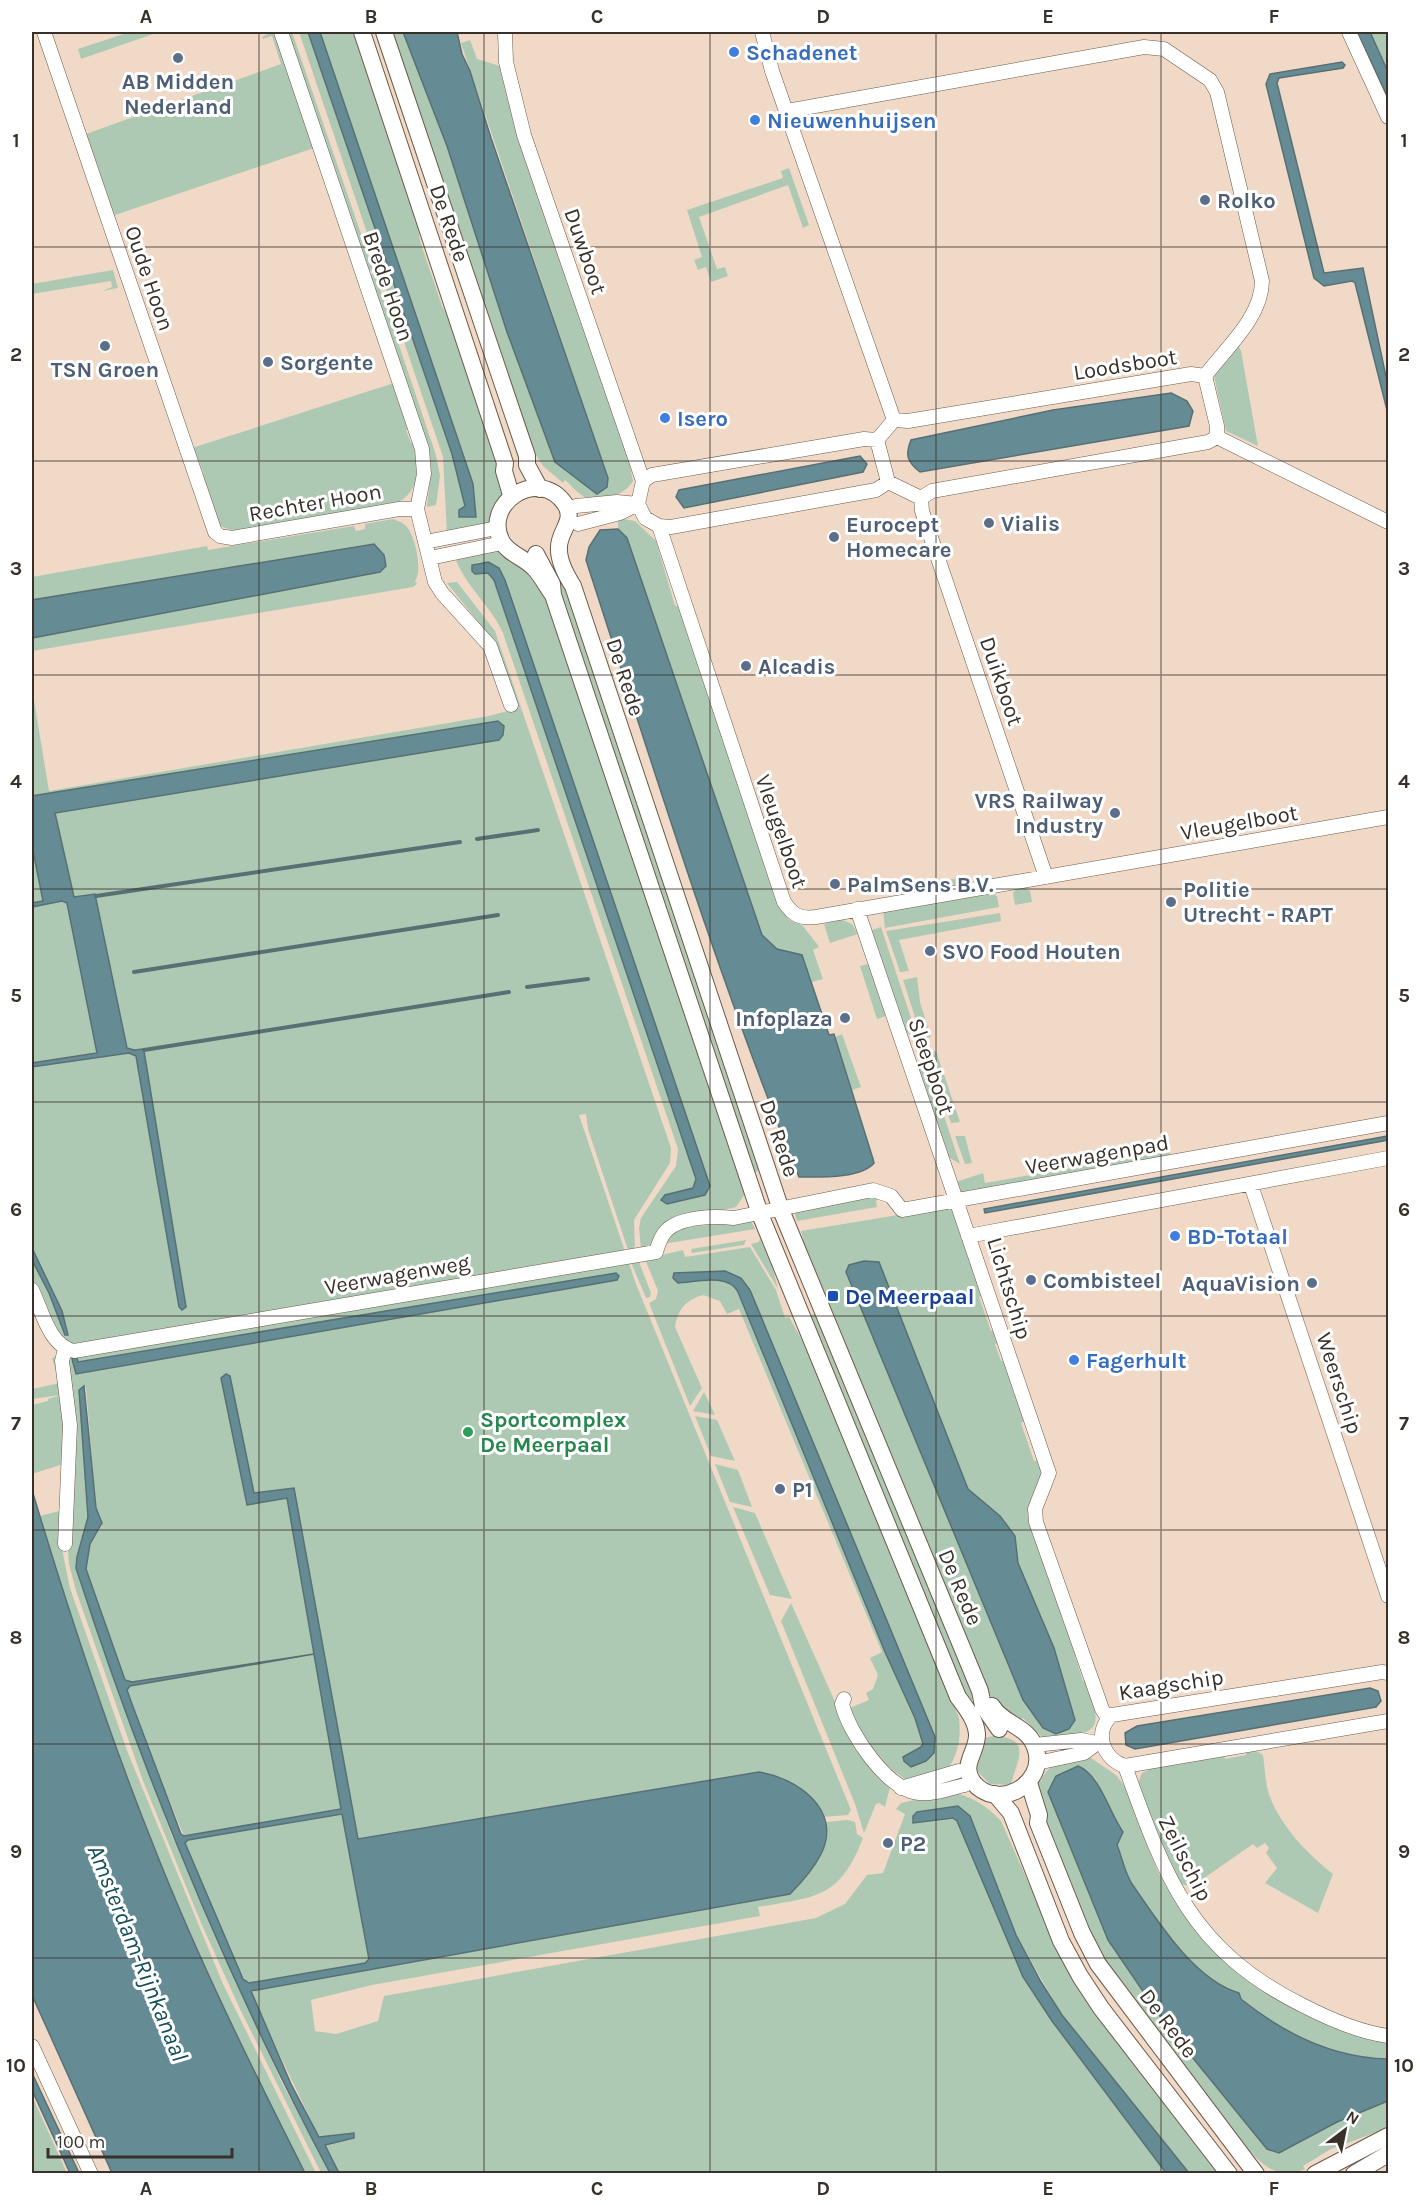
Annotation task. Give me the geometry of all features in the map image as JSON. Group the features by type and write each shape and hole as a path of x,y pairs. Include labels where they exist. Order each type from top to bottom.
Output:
{"main road":[{"name":"De Rede","path":"362,32 504,463 504,471 515,493"},
{"name":"De Rede","path":"384,32 527,456 527,465 544,484"},
{"path":"544,484 571,506 578,524 562,548 533,559 505,537 502,506 515,493 544,484"},
{"path":"562,548 571,506"},
{"name":"De Rede","path":"562,548 565,573 573,586 779,1206 980,1692 1000,1724"},
{"name":"De Rede","path":"533,559 552,584 553,595 758,1210 958,1697 972,1737"},
{"path":"1000,1724 1024,1730 1037,1763 1024,1787 994,1799 976,1796 966,1779 960,1757 972,1737 1000,1724"},
{"path":"1024,1787 1019,1783 1028,1760 1030,1745"},
{"name":"De Rede","path":"1024,1787 1030,1817 1038,1823 1082,1933 1098,1964 1256,2174"},
{"name":"De Rede","path":"994,1799 1017,1834 1061,1941 1080,1976 1101,2008 1229,2174"},
{"path":"1315,2174 1345,2156 1389,2136"},
{"path":"1354,2174 1389,2154"}],"street":[{"name":"Oude Hoon","path":"44,32 212,527 220,536"},
{"name":"Brede Hoon","path":"281,32 422,448 424,474 417,509 438,587 490,646 511,705"},
{"name":"Duwboot","path":"505,32 506,62 524,135 643,481"},
{"path":"762,32 894,420 877,440 864,440 652,475 643,481 638,504 645,518 658,526 679,525 876,490 888,483"},
{"path":"1349,32 1389,117"},
{"path":"788,111 1144,47 1164,49 1210,80 1217,92 1262,281 1262,294 1257,308 1205,376"},
{"name":"Loodsboot","path":"894,420 908,421 1191,374 1205,376 1217,426 1217,437"},
{"path":"888,483 921,498 933,491 1208,442 1217,437 1389,522"},
{"path":"877,440 888,483"},
{"name":"Duikboot","path":"921,498 922,511 1046,877"},
{"path":"571,506 617,502 638,504"},
{"path":"578,524 620,513 638,504"},
{"name":"Rechter Hoon","path":"220,536 232,538 399,509 417,509"},
{"name":"Vleugelboot","path":"658,526 783,903 794,915 805,918 1389,817"},
{"path":"425,542 505,537"},
{"path":"429,558 505,537"},
{"name":"Sleepboot","path":"857,909 969,1236"},
{"name":"Veerwagenpad","path":"779,1206 877,1190 896,1200 902,1210 1389,1123"},
{"name":"Lichtschip","path":"1108,1719 1102,1710 1036,1522 1035,1509 1049,1473 969,1236 1389,1158"},
{"name":"Weerschip","path":"1251,1185 1389,1596"},
{"name":"Veerwagenweg","path":"65,1349 74,1351 656,1252 666,1231 677,1223 722,1217 732,1210 758,1210 779,1206"},
{"path":"32,1290 54,1339 65,1349 62,1361 70,1425 65,1544"},
{"name":"Kaagschip","path":"1099,1744 1108,1719 1112,1715 1382,1672 1389,1673"},
{"path":"844,1699 844,1711 857,1738 888,1777 901,1788 966,1779"},
{"path":"1030,1745 1081,1740 1099,1744 1108,1756 1125,1767 1389,1721"},
{"path":"1037,1763 1084,1753 1099,1744"},
{"name":"Zeilschip","path":"1125,1767 1140,1814 1165,1872 1193,1918 1228,1956 1270,1989 1320,2014 1389,2036"},
{"path":"32,2046 91,2174"}],"green space":[{"path":"130,32 159,32 81,59 78,49"},
{"path":"271,32 275,34 314,148 112,216 86,134 281,64 272,36 263,39 262,37"},
{"path":"287,32 292,32 373,269 369,272"},
{"path":"299,32 308,32 452,454 465,506 460,508 461,519 473,484 320,32 356,32 415,208 420,241 442,306 458,334 502,477 502,498 488,523 447,534 443,457"},
{"path":"391,32 403,32 447,146 507,332 555,462 597,494 607,487 608,478 461,43 470,40 477,59 503,67 629,461 633,481 618,494 603,499 589,499 583,496 565,480 563,483 543,466 534,452"},
{"path":"1370,32 1388,32 1388,72"},
{"path":"789,168 809,225 803,228 788,185 699,217 717,269 725,267 728,276 711,282 706,267 698,270 694,260 702,257 687,210 783,178 781,171"},
{"path":"113,270 118,288 102,291 112,287 111,281 32,294 32,284"},
{"path":"370,274 375,274 436,455 440,476 436,505 427,507 431,471 429,449"},
{"path":"1237,342 1241,351 1258,446 1226,431 1214,376"},
{"path":"394,383 410,429 406,430 411,443 415,443 417,460 414,484 405,498 397,503 234,531 220,526 200,476 204,474 199,461 195,462 192,452 195,447"},
{"path":"618,518 635,521 656,541 675,606 679,606 781,909 789,920 802,925 819,947 813,950 823,979 812,982 802,955 777,949 762,936 627,538 618,529"},
{"path":"393,519 406,526 415,544 418,569 415,581 417,584 413,587 32,651 32,638 380,572 374,544 32,600 32,577 207,546 208,550 354,526 356,531 365,529 365,524"},
{"path":"499,551 529,570 548,600 745,1194 736,1207 707,1214 697,1211 684,1213 650,1248 641,1248 639,1228 641,1218 676,1166 678,1149 503,633 465,578 455,558 473,552","holes":["480,562 499,568 505,580 710,1186 705,1195 668,1204 661,1200 665,1195 693,1188 696,1179 494,580 488,573 475,574 472,565"]},
{"path":"457,582 495,631 671,1148 670,1163 634,1220 635,1251 629,1252 625,1241 588,1129 586,1114 579,1115 636,1284 851,1810 848,1815 823,1817 817,1804 759,1772 358,1840 293,1488 254,1493 230,1377 246,1505 287,1498 341,1809 184,1836 121,1686 86,1569 90,1544 102,1526 96,1508 84,1386 79,1390 88,1517 77,1557 171,1834 282,2083 330,2173 321,2173 239,2007 201,1923 143,1781 76,1591 69,1564 67,1534 68,1361 74,1346 61,1339 32,1281 32,1260 49,1293 65,1334 67,1329 62,1311 32,1248 32,1067 129,1053 136,1056 186,1307 143,1049 127,1048 95,894 74,897 55,812 499,740 503,735 504,726 498,721 32,796 32,688 49,791 489,716 518,708 496,644 447,583","holes":["224,1348 77,1374 72,1359 76,1357 78,1362"]},
{"path":"564,583 762,1170 753,1173 556,586"},
{"path":"32,846 43,902 32,903"},
{"path":"969,876 965,884 933,889 926,884"},
{"path":"1023,886 1030,891 1032,902 1015,905 1013,893 1017,887"},
{"path":"991,892 997,896 999,907 885,928 883,910"},
{"path":"62,901 67,903 98,1053 32,1063 32,907"},
{"path":"1000,913 1001,921 899,940 909,971 900,972 886,931"},
{"path":"840,919 852,924 858,934 830,943 824,924"},
{"path":"881,927 918,1039 906,1032 872,930"},
{"path":"868,964 886,1016 877,1019 860,966"},
{"path":"917,977 920,1002 931,1037 922,1039 903,980"},
{"path":"842,1034 861,1087 852,1090 835,1037"},
{"path":"936,1051 960,1122 951,1123 927,1053"},
{"path":"923,1053 960,1164 948,1157 917,1066"},
{"path":"955,1136 965,1136 972,1163 965,1164"},
{"path":"1169,1151 1171,1158 965,1194 961,1193 956,1182 983,1173 985,1183"},
{"path":"870,1194 887,1199 876,1200 877,1207 797,1221 794,1211"},
{"path":"952,1206 983,1296 979,1297 991,1331 995,1330 999,1343 995,1344 1001,1361 1004,1360 1025,1421 1021,1423 1034,1461 1039,1460 1042,1480 1028,1509 1078,1655 1075,1656 1083,1681 1086,1681 1092,1699 1095,1722 1092,1728 1075,1735 1043,1738 1023,1718 1019,1721 997,1705 987,1691 801,1241 803,1239 801,1231","holes":["879,1262 968,1489 1000,1516 1015,1536 1018,1563 1075,1720 1023,1700"]},
{"path":"751,1221 755,1229 663,1244 678,1228"},
{"path":"760,1238 763,1245 767,1246 778,1289 751,1244 759,1242"},
{"path":"746,1240 744,1245 692,1253 691,1249"},
{"path":"750,1247 776,1290 785,1318 789,1317 816,1365 959,1718 958,1744 955,1757 948,1769 906,1780 870,1749 856,1729 850,1708 869,1700 866,1693 873,1689 878,1675 870,1658 882,1652 739,1309 727,1314 720,1301 703,1295 684,1306 678,1315 675,1327 702,1388 690,1406 649,1303 656,1299 658,1291 645,1259 683,1250 685,1257","holes":["741,1278 934,1753 903,1756 922,1747 923,1744 915,1718 885,1652 738,1292 730,1283 721,1281"]},
{"path":"630,1260 639,1262 651,1293 650,1297 646,1298"},
{"path":"817,1313 977,1697 968,1701 809,1316"},
{"path":"55,1357 62,1374 66,1463 32,1474 32,1405 60,1395 32,1399 32,1389 60,1383 52,1358"},
{"path":"704,1392 715,1415 693,1411"},
{"path":"695,1416 717,1420 735,1461 711,1456"},
{"path":"715,1464 738,1470 752,1507 730,1502"},
{"path":"733,1507 755,1513 792,1599 770,1595"},
{"path":"63,1510 63,1554 70,1588 128,1753 223,1984 316,2173 305,2173 245,2052 171,1889 122,1765 93,1683 40,1516"},
{"path":"791,1603 852,1740 890,1787 885,1807 879,1803 876,1804 864,1833 855,1804 781,1621"},
{"path":"1006,1737 1018,1746 1020,1753 1011,1785 990,1784 976,1770 977,1759 985,1738"},
{"path":"1255,1750 1263,1755 1268,1792 1281,1819 1305,1849 1333,1874 1318,1913 1265,1883 1277,1868 1266,1853 1269,1848 1265,1843 1257,1848 1253,1844 1194,1885 1189,1883 1192,1887 1178,1883 1169,1867 1138,1783 1142,1773 1154,1767 1224,1755 1225,1759 1246,1755 1246,1751"},
{"path":"1091,1758 1116,1775 1126,1788 1158,1872 1180,1907 1237,1968 1388,2041 1388,2059 1348,2054 1309,2041 1257,2011 1241,1998 1239,1993 1207,1976 1192,1962 1165,1931 1130,1880 1117,1845 1123,1832 1106,1804 1095,1777 1108,1940 1166,2025 1267,2149 1388,2101 1388,2128 1331,2149 1303,2166 1305,2169 1296,2172 1281,2173 1267,2167 1249,2150 1107,1964 1064,1875 1041,1803 1037,1780 1041,1781 1055,1764"},
{"path":"950,1792 978,1802 1001,1821 1053,1938 1222,2173 1189,2173 1062,2015 1016,1935 989,1865 958,1806 913,1823 953,1818 957,1821 1052,2021 1166,2173 339,2173 325,2145 354,2138 354,2133 319,2137 250,1993 258,1989 790,1894 810,1870 820,1852 825,1833 825,1822 848,1820 855,1822 857,1834 863,1838 854,1858 835,1884 811,1897 758,1907 760,1916 372,1985 311,2000 315,2031 336,2034 378,2021 384,1996 816,1918 845,1904 867,1875 883,1873 905,1814 896,1809 901,1803"},
{"path":"342,1814 369,1959 365,1963 249,1983 243,1980 185,1843 187,1840"},
{"path":"32,2096 67,2173 32,2173"}],"water":[{"path":"308,32 320,32 473,484 476,517 459,517 459,510 465,506 452,454"},
{"path":"403,32 457,32 462,54 470,71 608,478 607,487 597,494 555,462 507,332 447,146"},
{"path":"1357,32 1370,32 1388,72 1388,98"},
{"path":"1342,62 1345,65 1343,68 1279,78 1277,83 1324,273 1363,268 1388,386 1388,414 1355,283 1352,281 1324,286 1314,278 1266,84 1270,74"},
{"path":"1171,393 1187,401 1193,411 1189,426 920,472 908,458 911,440 1053,410"},
{"path":"860,456 867,464 863,472 684,508 676,497 679,490"},
{"path":"618,529 627,538 762,935 777,949 802,955 829,1035 834,1034 874,1163 859,1172 839,1176 799,1177 769,1101 713,948 586,560 589,547 600,530"},
{"path":"374,544 384,555 386,566 380,572 32,638 32,600"},
{"path":"488,562 499,568 505,580 710,1186 705,1195 667,1204 661,1200 665,1195 693,1188 696,1179 494,580 488,573 475,574 472,571 472,565"},
{"path":"498,721 504,726 503,735 499,740 55,813 74,897 95,894 127,1048 144,1051 186,1307 182,1310 179,1307 136,1056 129,1053 32,1067 32,1063 97,1053 67,903 62,901 32,907 32,903 43,901 32,846 32,796"},
{"path":"1388,1136 1388,1140 985,1213 984,1209"},
{"path":"32,1248 62,1311 68,1335 65,1335 49,1293 32,1260"},
{"path":"864,1261 879,1262 968,1489 1000,1516 1015,1536 1018,1563 1054,1648 1075,1720 1069,1729 1056,1734 1043,1728 1023,1700 846,1272 849,1265"},
{"path":"725,1271 741,1278 750,1290 935,1737 934,1753 926,1761 911,1767 903,1757 923,1744 915,1718 885,1652 738,1292 727,1282 702,1280 678,1283 673,1278 674,1273"},
{"path":"616,1273 619,1276 617,1280 76,1374 72,1359 77,1357 78,1362"},
{"path":"226,1374 230,1376 254,1493 294,1488 358,1839 759,1772 788,1781 801,1789 821,1810 826,1823 826,1838 821,1854 815,1865 790,1894 251,1991 291,2084 319,2137 354,2133 354,2138 325,2145 339,2173 330,2173 256,2026 222,1951 159,1800 76,1568 88,1517 79,1390 84,1386 96,1508 102,1523 90,1544 86,1569 125,1680 132,1682 314,1654 287,1498 247,1505 221,1378","holes":["314,1654 341,1809 184,1836 181,1834 127,1690 130,1686","342,1814 369,1959 365,1963 249,1983 243,1979 185,1843 188,1840"]},
{"name":"Amsterdam-Rijnkanaal","path":"32,1490 89,1670 154,1847 207,1971 305,2173 112,2173 32,1995"},
{"path":"1370,1688 1378,1691 1381,1701 1376,1707 1135,1749 1126,1745 1125,1733 1137,1726"},
{"path":"1078,1766 1092,1777 1123,1832 1117,1845 1130,1880 1178,1947 1207,1976 1239,1993 1241,1999 1291,2033 1328,2049 1368,2058 1388,2059 1388,2101 1337,2122 1279,2153 1267,2149 1166,2025 1108,1940 1048,1792 1056,1776"},
{"path":"958,1806 970,1816 1016,1935 1041,1982 1062,2015 1189,2173 1166,2173 1052,2021 1023,1977 957,1821 953,1818 913,1823 913,1816 917,1812"},
{"path":"32,2073 79,2173 70,2173 32,2090"}],"waterway":[{"path":"477,839 538,830"},
{"path":"96,896 460,842"},
{"path":"134,972 498,915"},
{"path":"527,987 588,979"},
{"path":"144,1050 509,992"}],"place":[{"name":"Schadenet","path":"734,52"},
{"name":"AB Midden Nederland","path":"178,58"},
{"name":"Nieuwenhuijsen","path":"755,120"},
{"name":"Rolko","path":"1205,200"},
{"name":"TSN Groen","path":"105,346"},
{"name":"Sorgente","path":"268,362"},
{"name":"Isero","path":"665,418"},
{"name":"Vialis","path":"989,523"},
{"name":"Eurocept Homecare","path":"834,537"},
{"name":"Alcadis","path":"746,666"},
{"name":"VRS Railway Industry","path":"1115,813"},
{"name":"PalmSens B.V.","path":"835,884"},
{"name":"Politie Utrecht - RAPT","path":"1171,902"},
{"name":"SVO Food Houten","path":"930,951"},
{"name":"Infoplaza","path":"845,1018"},
{"name":"BD-Totaal","path":"1175,1236"},
{"name":"Combisteel","path":"1031,1280"},
{"name":"AquaVision","path":"1312,1283"},
{"name":"De Meerpaal","path":"833,1296"},
{"name":"Fagerhult","path":"1074,1360"},
{"name":"Sportcomplex De Meerpaal","path":"468,1432"},
{"name":"P1","path":"780,1489"},
{"name":"P2","path":"888,1843"}]}
